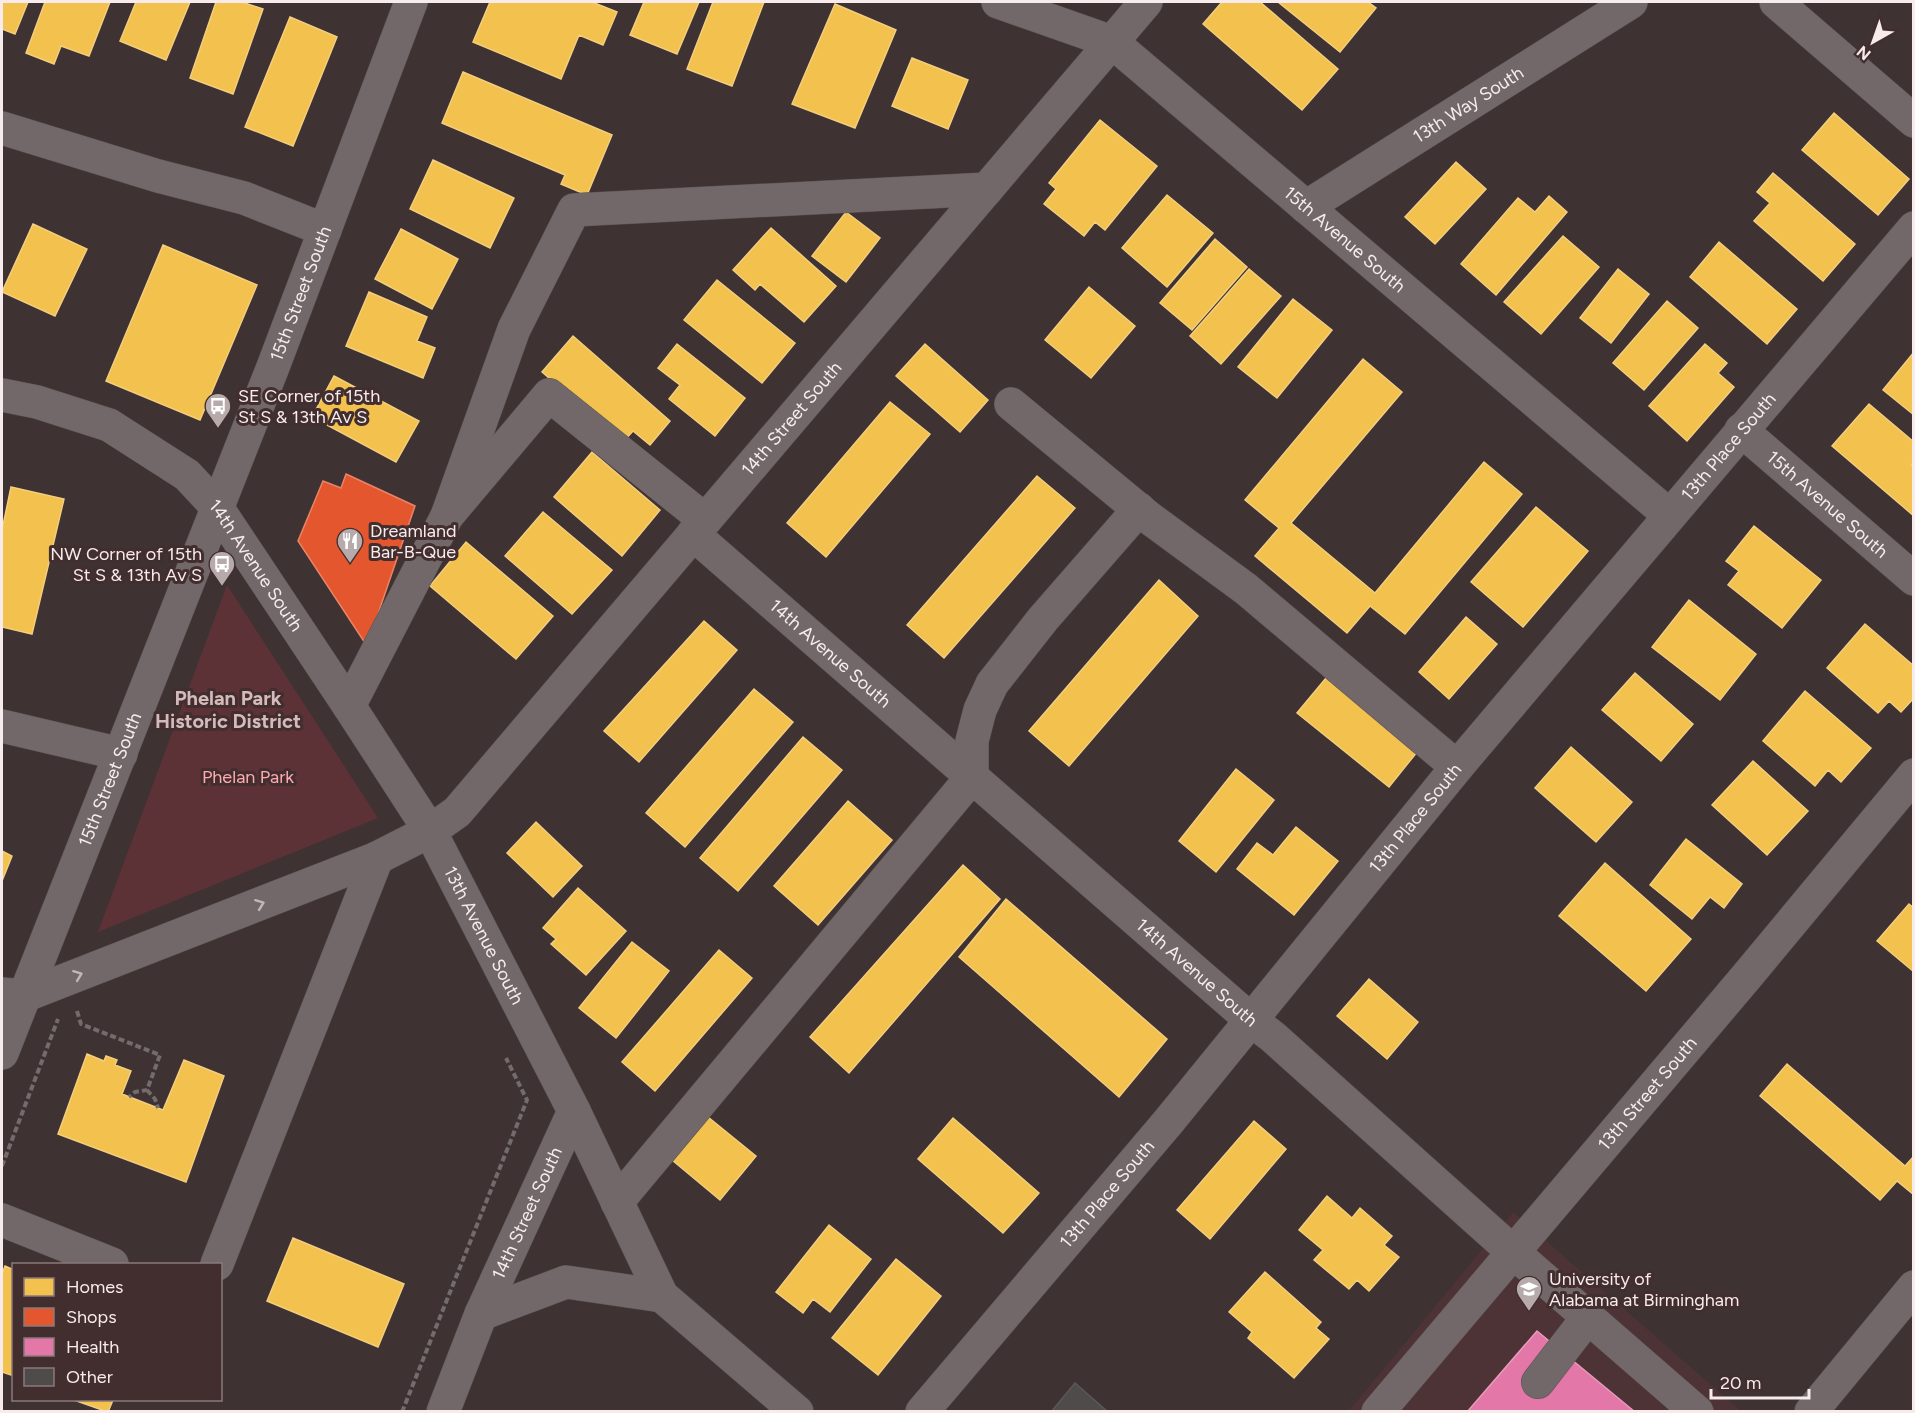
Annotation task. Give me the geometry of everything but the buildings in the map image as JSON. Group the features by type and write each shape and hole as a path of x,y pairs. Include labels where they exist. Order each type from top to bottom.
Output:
{"street":[{"name":"15th Street South","path":"2,1053 13,995 121,754 216,506 273,367 411,2"},
{"name":"15th Avenue South","path":"998,2 1112,42 1669,515"},
{"name":"14th Street South","path":"430,831 457,812 1146,2"},
{"name":"13th Way South","path":"1306,207 1631,2"},
{"path":"1776,2 1914,121"},
{"path":"2,128 158,176 244,198 324,230"},
{"path":"349,706 447,516 514,328 574,210 987,189"},
{"name":"13th Place South","path":"922,1412 1169,1121 1457,767 1914,228"},
{"name":"14th Avenue South","path":"2,395 37,402 109,425 187,474 216,506 430,831"},
{"name":"14th Avenue South","path":"447,516 549,395 699,527 972,777 1273,1037 1513,1252 1697,1412"},
{"path":"1011,404 1138,510 1246,589 1457,767"},
{"name":"15th Avenue South","path":"1741,430 1914,579"},
{"path":"617,1202 972,777 972,741 980,710 992,684 1043,619 1138,510"},
{"path":"2,726 121,754"},
{"name":"13th Street South","path":"1378,1412 1914,775"},
{"path":"13,995 377,858 430,831"},
{"name":"13th Avenue South","path":"430,831 574,1111 662,1296 797,1412"},
{"path":"217,1263 377,858"},
{"name":"14th Street South","path":"443,1412 481,1314 574,1111"},
{"path":"2,1220 110,1263"},
{"name":"14th Street South","path":"481,1314 566,1282 662,1296"},
{"path":"1811,1412 1914,1287"},
{"path":"1538,1382 1588,1317"}],"path":[{"path":"77,1010 81,1024 160,1055 147,1090"},
{"path":"129,1097 135,1092 147,1090"},
{"path":"147,1090 155,1099 158,1108"}],"shaded area":[{"name":"University of Alabama at Birmingham","path":"1513,1212 1741,1411 1348,1412"}],"green space":[{"name":"Phelan Park","path":"227,585 378,818 98,932"}],"place":[{"name":"SE Corner of 15th St S & 13th Av S","path":"218,429"},
{"name":"Dreamland Bar-B-Que","path":"350,564"},
{"name":"NW Corner of 15th St S & 13th Av S","path":"222,587"},
{"name":"University of Alabama at Birmingham","path":"1529,1312"}],"district":[{"name":"Phelan Park Historic District","path":"228,710"}]}
